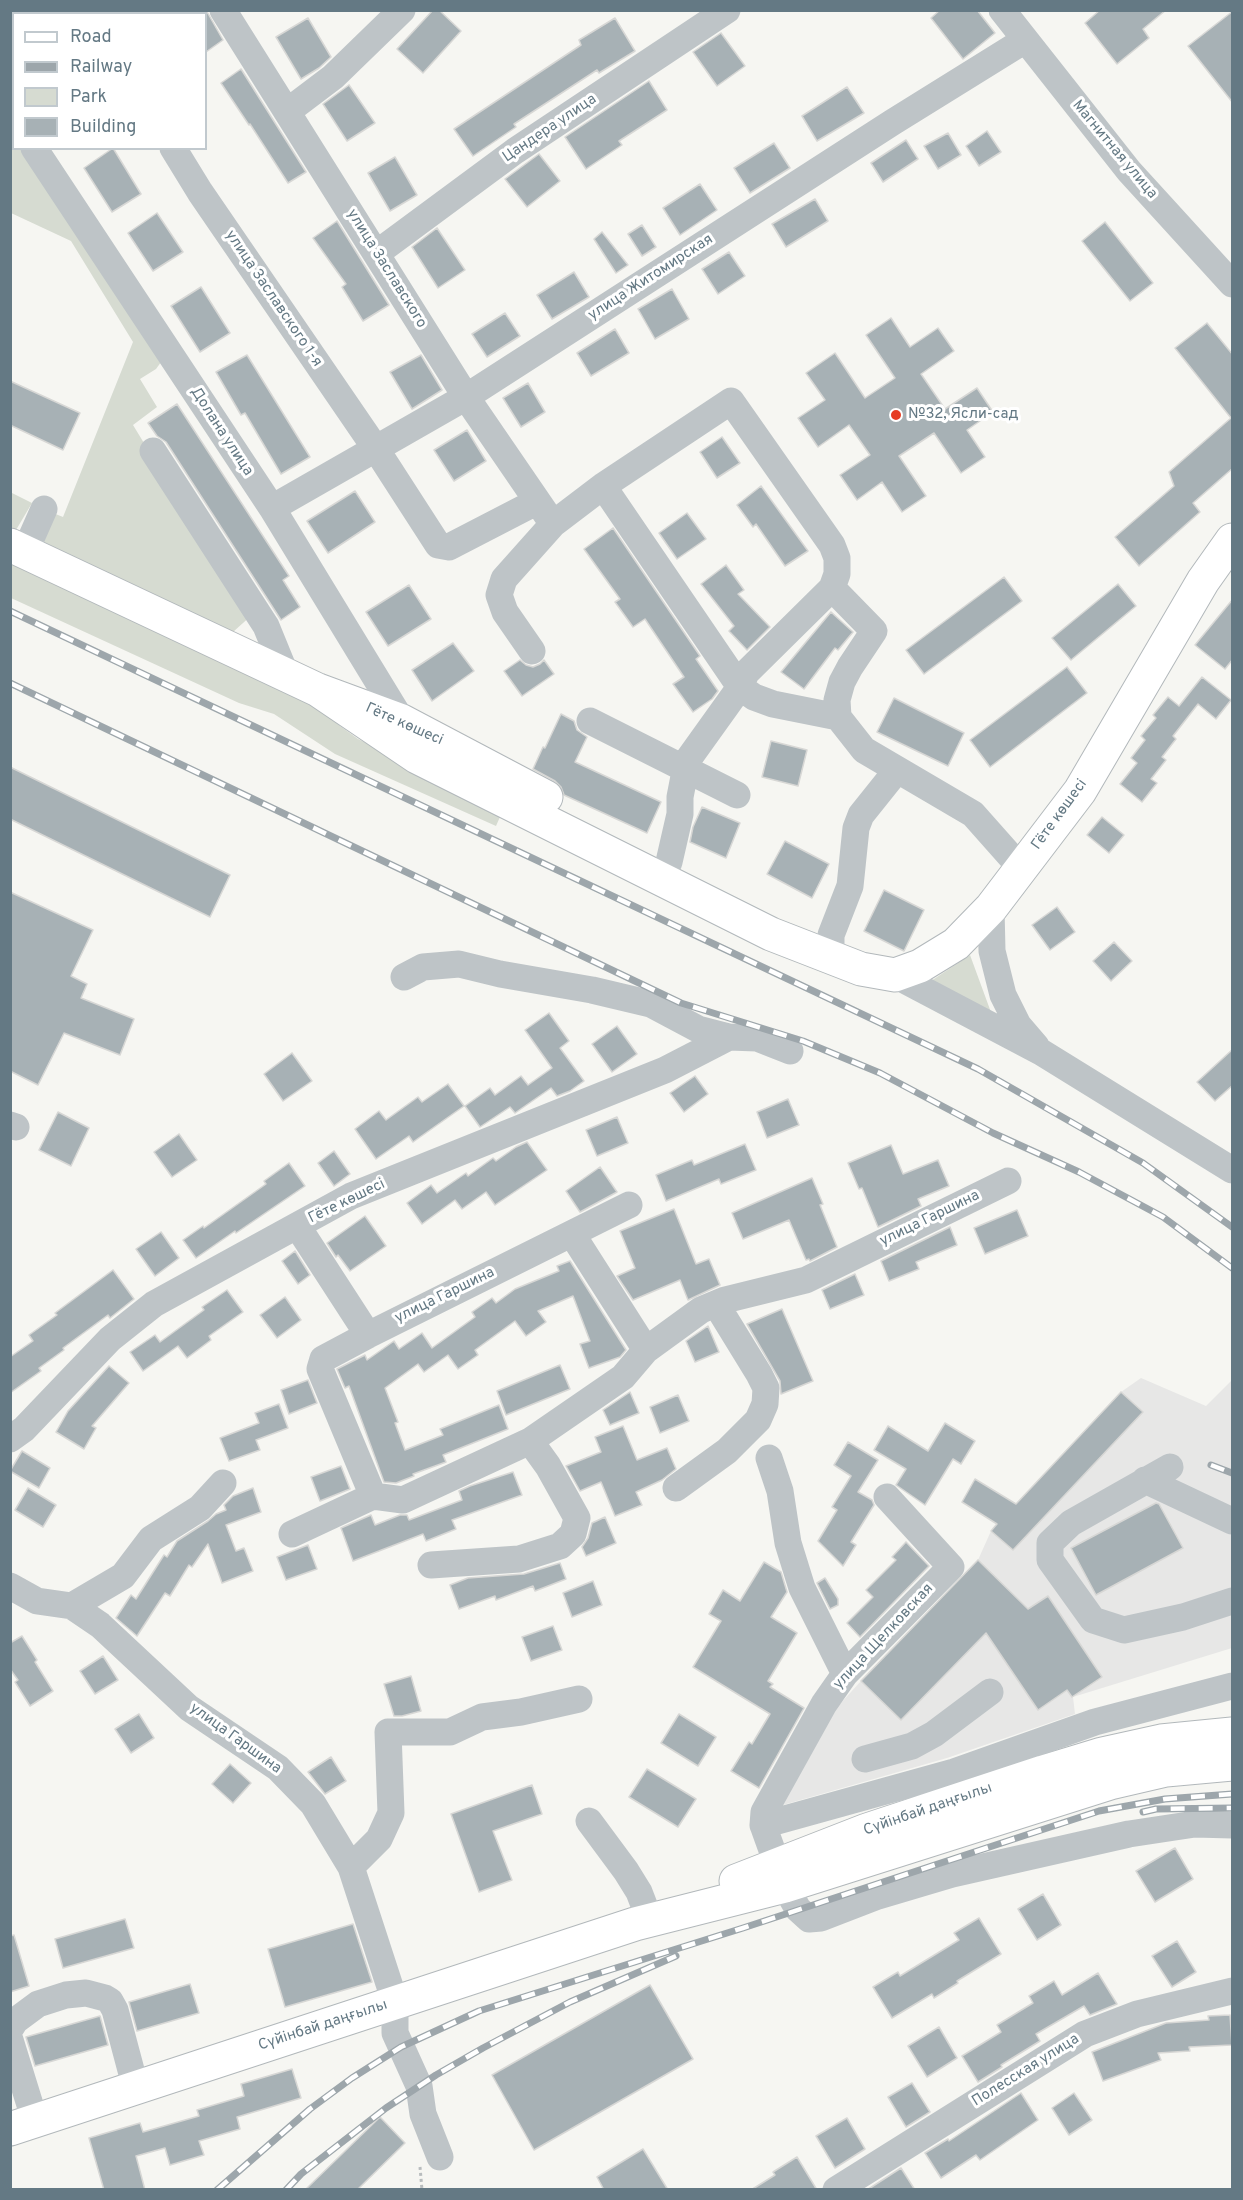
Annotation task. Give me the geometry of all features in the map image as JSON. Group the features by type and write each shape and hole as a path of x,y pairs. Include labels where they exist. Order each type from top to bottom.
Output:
{"main road":[{"name":"Гёте көшесі","path":"18,549 318,690 402,721 779,920 831,959"},
{"name":"Гёте көшесі","path":"318,690 417,757 771,934 861,969 895,975 920,966 956,944 991,908 1080,791 1203,581 1228,550"},
{"name":"Сүйінбай даңғылы","path":"23,2125 872,1844 1043,1772 1102,1754 1161,1741 1233,1734"},
{"name":"Сүйінбай даңғылы","path":"872,1844 1166,1770 1233,1764"}],"street":[{"name":"улица Заславского","path":"224,10 466,397 553,524"},
{"path":"288,111 333,77 402,10"},
{"name":"Цандера улица","path":"376,253 515,152 727,10"},
{"name":"Магнитная улица","path":"1002,10 1129,171 1233,284"},
{"name":"улица Житомирская","path":"272,508 466,397 893,122 1025,40"},
{"name":"Долана улица","path":"35,150 272,508 402,721"},
{"name":"улица Заславского 1-я","path":"173,150 441,547 448,547 536,501"},
{"path":"532,651 505,612 499,595 504,579 553,524 603,486 731,401 832,545 837,558 837,574 832,588 746,673 740,687 687,761 680,797 680,814 669,862"},
{"path":"153,451 266,626 286,675"},
{"path":"603,486 740,687 753,697 773,704 838,717"},
{"path":"18,549 44,509"},
{"path":"832,588 874,632 842,682 837,700 838,717 864,750 972,814 1020,867"},
{"path":"590,721 737,795"},
{"path":"831,959 831,936 850,886 856,828 861,815 897,771"},
{"path":"991,908 992,951 1003,995 1018,1025 1041,1052"},
{"path":"404,977 423,967 459,964 651,1004 698,1029 729,1037 758,1038 790,1051"},
{"path":"895,975 1041,1052 1233,1170"},
{"name":"Гёте көшесі","path":"10,1439 24,1429 110,1339 154,1304 351,1196 665,1070 729,1037"},
{"name":"улица Гаршина","path":"629,1205 323,1359 320,1369 373,1496 403,1500 530,1441 623,1377 646,1350 701,1310 806,1280 1008,1181"},
{"path":"298,1227 368,1335"},
{"path":"572,1234 646,1350"},
{"path":"676,1488 727,1451 758,1420 765,1404 766,1388 716,1304"},
{"path":"431,1565 519,1559 560,1546 573,1534 577,1518 548,1466 530,1441"},
{"path":"770,1458 780,1491 788,1543 802,1588 845,1674"},
{"path":"1170,1467 1071,1523 1050,1543 1050,1560 1093,1620 1124,1630 1183,1617 1233,1601"},
{"path":"1145,1480 1233,1521"},
{"path":"72,1606 123,1576 152,1539 200,1508 223,1483"},
{"path":"292,1534 373,1496"},
{"name":"улица Щелковская","path":"763,1825 764,1812 824,1704 845,1674 951,1567 887,1497"},
{"name":"улица Гаршина","path":"10,1586 37,1601 72,1606 100,1625 189,1708 278,1768 313,1804 351,1867 395,2002 395,2033 419,2086 423,2114 440,2157"},
{"path":"1233,1686 1095,1722 954,1772 763,1825 781,1875 798,1909 809,1919 821,1918 878,1896 952,1874 1129,1834 1195,1824 1233,1825"},
{"path":"865,1759 912,1746 934,1734 990,1692"},
{"path":"351,1867 379,1839 391,1813 388,1732 450,1732 482,1717 520,1712 579,1699"},
{"path":"934,1734 954,1772"},
{"path":"589,1821 639,1892 642,1921"},
{"name":"Полесская улица","path":"836,2190 1085,2034 1137,2014 1233,1991"},
{"path":"10,2030 15,2021 38,2004 66,1995 86,1993 105,1998 110,2001 115,2010 136,2089"},
{"path":"10,2040 23,2125"}],"shaded area":[{"path":"1141,1378 1206,1406 1232,1380 1232,1648 1073,1697 1075,1714 947,1758 776,1807 829,1716 978,1560 991,1531 1121,1392"}],"green space":[{"path":"11,132 12,150 42,150 164,358 156,369 140,379 157,407 133,425 181,504 253,614 233,632 44,544 42,539 53,513 63,517 133,342 71,241 11,213"},
{"path":"10,492 32,503 16,530 11,527"},
{"path":"10,553 320,705 340,726 358,739 503,810 496,826 335,754 274,714 239,703 11,598"},
{"path":"970,955 992,1015 925,985"}],"building":[{"path":"206,10 223,40 207,51 207,12"},
{"path":"433,10 439,10 461,31 423,73 397,49"},
{"path":"940,10 977,10 995,33 963,59 931,18"},
{"path":"1100,10 1166,10 1143,29 1149,38 1117,64 1085,23"},
{"path":"1233,11 1233,103 1188,46"},
{"path":"308,18 331,57 301,79 276,37"},
{"path":"615,18 635,51 599,73 597,70 514,124 516,127 473,156 454,129 581,45 579,40"},
{"path":"721,33 745,66 717,86 693,52"},
{"path":"241,69 306,172 288,183 221,83"},
{"path":"649,81 667,110 619,141 622,145 586,169 565,137"},
{"path":"349,85 375,123 347,141 323,104"},
{"path":"847,87 864,113 817,141 802,116"},
{"path":"987,131 1001,152 979,166 966,146"},
{"path":"948,133 961,155 938,169 924,146"},
{"path":"906,140 918,159 883,182 871,163"},
{"path":"774,143 790,168 750,193 734,168"},
{"path":"110,150 114,150 141,194 112,212 84,168"},
{"path":"539,154 560,181 527,207 505,179"},
{"path":"395,157 417,195 390,211 368,173"},
{"path":"700,184 717,210 680,235 663,208"},
{"path":"815,199 828,221 786,247 772,224"},
{"path":"157,213 183,252 153,271 128,233"},
{"path":"337,221 389,305 363,321 342,287 346,284 313,238"},
{"path":"1105,222 1153,283 1130,301 1082,241"},
{"path":"642,225 656,247 642,256 628,234"},
{"path":"437,228 465,270 438,288 412,247"},
{"path":"602,232 628,265 616,273 594,239"},
{"path":"729,252 745,276 718,294 702,269"},
{"path":"574,272 589,297 552,319 537,295"},
{"path":"201,287 230,333 200,352 171,306"},
{"path":"672,289 689,319 655,339 638,309"},
{"path":"505,313 520,336 487,357 472,334"},
{"name":"№32, Ясли-сад","path":"891,318 910,347 938,328 954,351 921,374 945,409 977,388 993,412 967,430 985,457 961,473 934,433 899,456 926,496 902,512 882,482 857,500 840,475 870,455 849,425 818,447 798,418 825,400 806,373 835,353 865,398 895,378 866,335"},
{"path":"1207,323 1233,355 1233,468 1193,503 1200,512 1139,566 1115,537 1174,486 1169,472 1231,418 1175,348"},
{"path":"615,329 629,353 591,376 577,353"},
{"path":"247,355 310,457 281,474 245,413 241,415 216,372"},
{"path":"421,355 442,390 412,409 390,372"},
{"path":"10,381 80,413 63,450 10,425"},
{"path":"528,383 545,412 521,427 503,398"},
{"path":"177,404 289,576 283,580 300,607 281,620 166,442 157,436 148,423"},
{"path":"467,430 486,461 454,481 434,450"},
{"path":"722,437 740,463 717,478 700,452"},
{"path":"761,486 808,551 785,566 756,524 753,527 737,505"},
{"path":"355,491 375,522 328,553 307,521"},
{"path":"687,513 706,539 677,559 659,533"},
{"path":"613,528 700,656 696,659 718,691 712,699 693,712 673,684 684,677 645,619 633,627 615,602 620,599 584,549"},
{"path":"726,565 744,590 738,594 770,627 747,650 729,631 734,626 701,584"},
{"path":"1004,577 1022,601 924,674 906,650"},
{"path":"1118,584 1136,606 1071,660 1052,638"},
{"path":"409,585 431,619 388,646 366,612"},
{"path":"1233,599 1233,659 1225,669 1195,645"},
{"path":"831,612 853,632 838,650 835,648 804,689 781,672"},
{"path":"453,643 474,671 432,701 412,670"},
{"path":"520,660 533,667 544,660 554,674 522,696 504,671"},
{"path":"1067,667 1087,693 990,767 970,740"},
{"path":"1202,677 1231,700 1216,719 1198,704 1173,736 1176,739 1162,757 1166,760 1151,779 1157,783 1142,802 1120,784 1137,763 1131,758 1145,740 1141,736 1156,718 1153,715 1168,697 1179,706"},
{"path":"894,698 964,733 948,766 877,732"},
{"path":"561,714 574,721 577,730 587,737 575,762 661,802 647,833 564,795 561,787 555,781 533,769"},
{"path":"771,741 807,750 798,786 762,777"},
{"path":"10,767 230,875 210,917 10,819"},
{"path":"702,807 740,823 726,858 690,842 693,827"},
{"path":"1102,817 1124,835 1109,853 1087,835"},
{"path":"785,841 829,864 812,898 767,874"},
{"path":"884,890 924,910 904,951 864,931"},
{"path":"10,892 93,930 71,976 87,984 81,998 134,1019 120,1055 64,1033 38,1085 10,1071"},
{"path":"1057,907 1075,932 1050,950 1032,925"},
{"path":"1114,942 1132,961 1111,981 1093,961"},
{"path":"549,1013 569,1041 560,1048 584,1081 570,1091 557,1096 551,1088 515,1113 510,1107 480,1127 465,1106 490,1088 495,1095 521,1076 528,1085 552,1068 525,1030"},
{"path":"617,1026 637,1054 612,1072 592,1044"},
{"path":"1233,1049 1233,1085 1215,1101 1197,1082"},
{"path":"292,1053 312,1081 283,1101 264,1074"},
{"path":"695,1076 708,1094 684,1112 670,1093"},
{"path":"448,1084 464,1106 413,1142 409,1136 376,1159 355,1129 379,1111 386,1120 418,1097 422,1102"},
{"path":"788,1099 799,1125 767,1138 757,1112"},
{"path":"58,1112 89,1128 71,1166 39,1150"},
{"path":"617,1117 628,1143 597,1156 586,1130"},
{"path":"179,1134 197,1160 172,1177 154,1152"},
{"path":"527,1142 547,1170 495,1205 486,1192 462,1209 455,1200 422,1224 407,1203 431,1185 437,1193 466,1173 468,1176 493,1158 496,1161"},
{"path":"745,1144 756,1170 721,1184 719,1179 666,1201 656,1175 692,1160 694,1165"},
{"path":"891,1145 903,1174 938,1160 949,1186 918,1199 921,1206 878,1227 862,1188 859,1189 848,1163"},
{"path":"334,1151 350,1174 334,1186 318,1163"},
{"path":"289,1163 305,1186 196,1258 183,1240 266,1184 264,1181"},
{"path":"600,1167 617,1192 580,1212 566,1191"},
{"path":"812,1178 837,1247 810,1261 806,1260 789,1220 743,1239 732,1213"},
{"path":"674,1209 696,1264 709,1259 720,1285 688,1300 680,1280 633,1300 617,1276 635,1268 620,1231"},
{"path":"1017,1210 1028,1236 985,1254 974,1228"},
{"path":"365,1216 386,1246 350,1271 338,1255 336,1257 327,1243"},
{"path":"950,1227 957,1245 916,1262 919,1269 889,1281 881,1261"},
{"path":"161,1232 179,1258 155,1276 136,1249"},
{"path":"295,1251 310,1275 298,1284 282,1261"},
{"path":"570,1261 626,1350 620,1357 589,1368 580,1344 590,1341 573,1296 538,1311 546,1322 526,1336 515,1321 475,1350 478,1355 458,1369 448,1355 424,1372 418,1364 385,1388 398,1422 395,1423 405,1450 443,1435 440,1429 499,1405 508,1429 443,1455 446,1462 413,1474 414,1476 396,1483 384,1482 349,1386 345,1388 337,1369 365,1355 367,1360 394,1341 399,1349 422,1333 432,1348 475,1317 472,1312 492,1298 496,1303 515,1289 559,1271 557,1266"},
{"path":"113,1270 134,1299 110,1318 108,1315 63,1348 64,1350 39,1368 41,1371 10,1393 10,1357 33,1341 29,1335 57,1315 55,1313"},
{"path":"855,1274 864,1295 830,1309 822,1290"},
{"path":"227,1290 243,1312 209,1336 211,1340 187,1358 178,1346 143,1371 130,1352 155,1335 160,1342 204,1310 202,1307"},
{"path":"285,1297 301,1320 277,1338 260,1315"},
{"path":"782,1309 813,1381 781,1394 780,1381 747,1324"},
{"path":"708,1326 719,1352 695,1362 686,1341"},
{"path":"560,1365 570,1389 506,1415 497,1391"},
{"path":"109,1366 129,1383 92,1426 96,1428 84,1449 56,1432 68,1411"},
{"path":"308,1380 317,1403 289,1414 281,1390"},
{"path":"630,1392 639,1413 610,1425 603,1410"},
{"path":"1121,1392 1143,1412 1013,1550 991,1531 997,1524 962,1502 975,1479 1016,1504"},
{"path":"678,1395 689,1421 660,1433 650,1407"},
{"path":"279,1404 288,1428 256,1440 260,1450 229,1461 220,1438 259,1423 255,1413"},
{"path":"945,1423 975,1441 961,1464 953,1459 925,1505 896,1485 906,1469 874,1450 888,1426 928,1451"},
{"path":"623,1426 637,1460 667,1448 676,1469 662,1480 636,1492 642,1505 615,1516 601,1482 580,1491 566,1466 601,1452 595,1437"},
{"path":"848,1442 878,1460 858,1492 872,1500 874,1505 851,1542 856,1545 843,1566 818,1541 837,1510 832,1507 851,1476 834,1465"},
{"path":"22,1451 50,1468 39,1488 10,1471"},
{"path":"341,1466 350,1489 320,1501 311,1477"},
{"path":"513,1472 522,1495 452,1520 456,1529 426,1541 423,1534 353,1561 341,1528 371,1515 375,1525 400,1515 407,1515 409,1520 462,1500 459,1491"},
{"path":"28,1488 56,1505 43,1527 15,1510"},
{"path":"253,1488 261,1512 226,1525 236,1551 244,1548 253,1571 222,1583 208,1544 192,1567 189,1565 170,1596 165,1593 137,1636 116,1618 131,1595 136,1599 164,1555 167,1557 177,1541 216,1514 226,1510 224,1505 233,1496"},
{"path":"1156,1503 1159,1504 1183,1548 1096,1595 1071,1548"},
{"path":"605,1517 616,1543 586,1556 582,1547 588,1538 592,1523"},
{"path":"906,1542 929,1566 860,1637 847,1623 873,1597 866,1590 896,1560 892,1557"},
{"path":"308,1545 317,1569 286,1580 277,1557"},
{"path":"978,1560 1028,1609 1048,1596 1102,1677 1072,1697 1067,1690 1038,1710 986,1633 901,1720 861,1681"},
{"path":"764,1562 781,1572 787,1592 771,1617 797,1633 768,1681 773,1684 770,1687 804,1708 759,1788 731,1771 749,1742 752,1744 770,1714 693,1667 721,1621 709,1614 723,1590 740,1601"},
{"path":"560,1563 566,1579 535,1591 533,1586 496,1600 495,1596 459,1609 450,1585 468,1578 524,1574"},
{"path":"825,1578 838,1599 838,1605 830,1609 817,1583"},
{"path":"593,1581 602,1605 572,1617 563,1593"},
{"path":"553,1626 562,1650 531,1661 522,1637"},
{"path":"22,1636 53,1691 30,1706 15,1682 18,1680 10,1669 10,1643"},
{"path":"103,1656 118,1680 95,1694 80,1671"},
{"path":"411,1676 421,1711 394,1716 384,1684"},
{"path":"139,1714 154,1738 131,1753 115,1729"},
{"path":"679,1714 716,1737 698,1766 661,1743"},
{"path":"331,1757 346,1781 325,1794 308,1772"},
{"path":"230,1764 251,1783 233,1803 212,1784"},
{"path":"647,1769 696,1799 678,1827 629,1797"},
{"path":"532,1785 542,1814 493,1831 512,1880 479,1892 451,1814"},
{"path":"1175,1848 1193,1879 1155,1902 1136,1871"},
{"path":"1043,1894 1061,1925 1037,1940 1018,1909"},
{"path":"979,1918 1001,1954 934,1998 932,1994 892,2018 873,1987 898,1972 900,1976 959,1940 954,1933"},
{"path":"125,1919 134,1948 63,1968 55,1939"},
{"path":"353,1924 372,1982 285,2007 268,1949"},
{"path":"14,1935 29,1986 10,1992 10,1936"},
{"path":"1177,1941 1196,1972 1172,1987 1152,1956"},
{"path":"1098,1973 1117,2004 1090,2015 1084,2006 1036,2034 1040,2041 978,2082 962,2056 1001,2032 997,2025 1033,2003 1029,1996 1054,1981 1062,1995"},
{"path":"190,1984 199,2013 137,2031 129,2002"},
{"path":"650,1985 693,2059 534,2150 492,2075"},
{"path":"1230,2015 1232,2045 1189,2047 1190,2051 1158,2053 1161,2060 1103,2081 1092,2052 1166,2023 1209,2020 1208,2016"},
{"path":"100,2016 108,2045 35,2066 26,2037"},
{"path":"939,2027 957,2058 927,2077 908,2046"},
{"path":"292,2069 301,2098 237,2117 240,2129 199,2141 204,2155 170,2165 165,2148 136,2156 145,2190 104,2190 89,2138 140,2123 143,2132 199,2116 197,2110 244,2096 241,2084"},
{"path":"912,2083 930,2112 906,2127 888,2097"},
{"path":"1021,2093 1038,2120 980,2160 976,2155 941,2178 925,2153 948,2139 949,2141"},
{"path":"1074,2093 1092,2120 1069,2135 1052,2108"},
{"path":"380,2117 405,2143 357,2190 305,2190"},
{"path":"847,2118 865,2149 835,2168 816,2136"},
{"path":"643,2149 668,2190 604,2190 597,2177"},
{"path":"797,2157 817,2190 751,2190 775,2175 773,2172"},
{"path":"901,2168 915,2190 867,2190"}],"railway":[{"path":"10,611 978,1069 1143,1163 1232,1227"},
{"path":"10,683 681,1003 803,1041 880,1073 993,1133 1079,1172 1163,1217 1232,1268"},
{"path":"1211,1465 1232,1473"},
{"path":"217,2190 310,2109 352,2078 401,2047 479,2011 743,1928 1099,1811 1165,1799 1232,1794"},
{"path":"1143,1812 1156,1809 1232,1808"},
{"path":"286,2190 301,2174 386,2108 436,2075 570,2002 676,1956"}],"place":[{"name":"№32, Ясли-сад","path":"896,415"}]}
